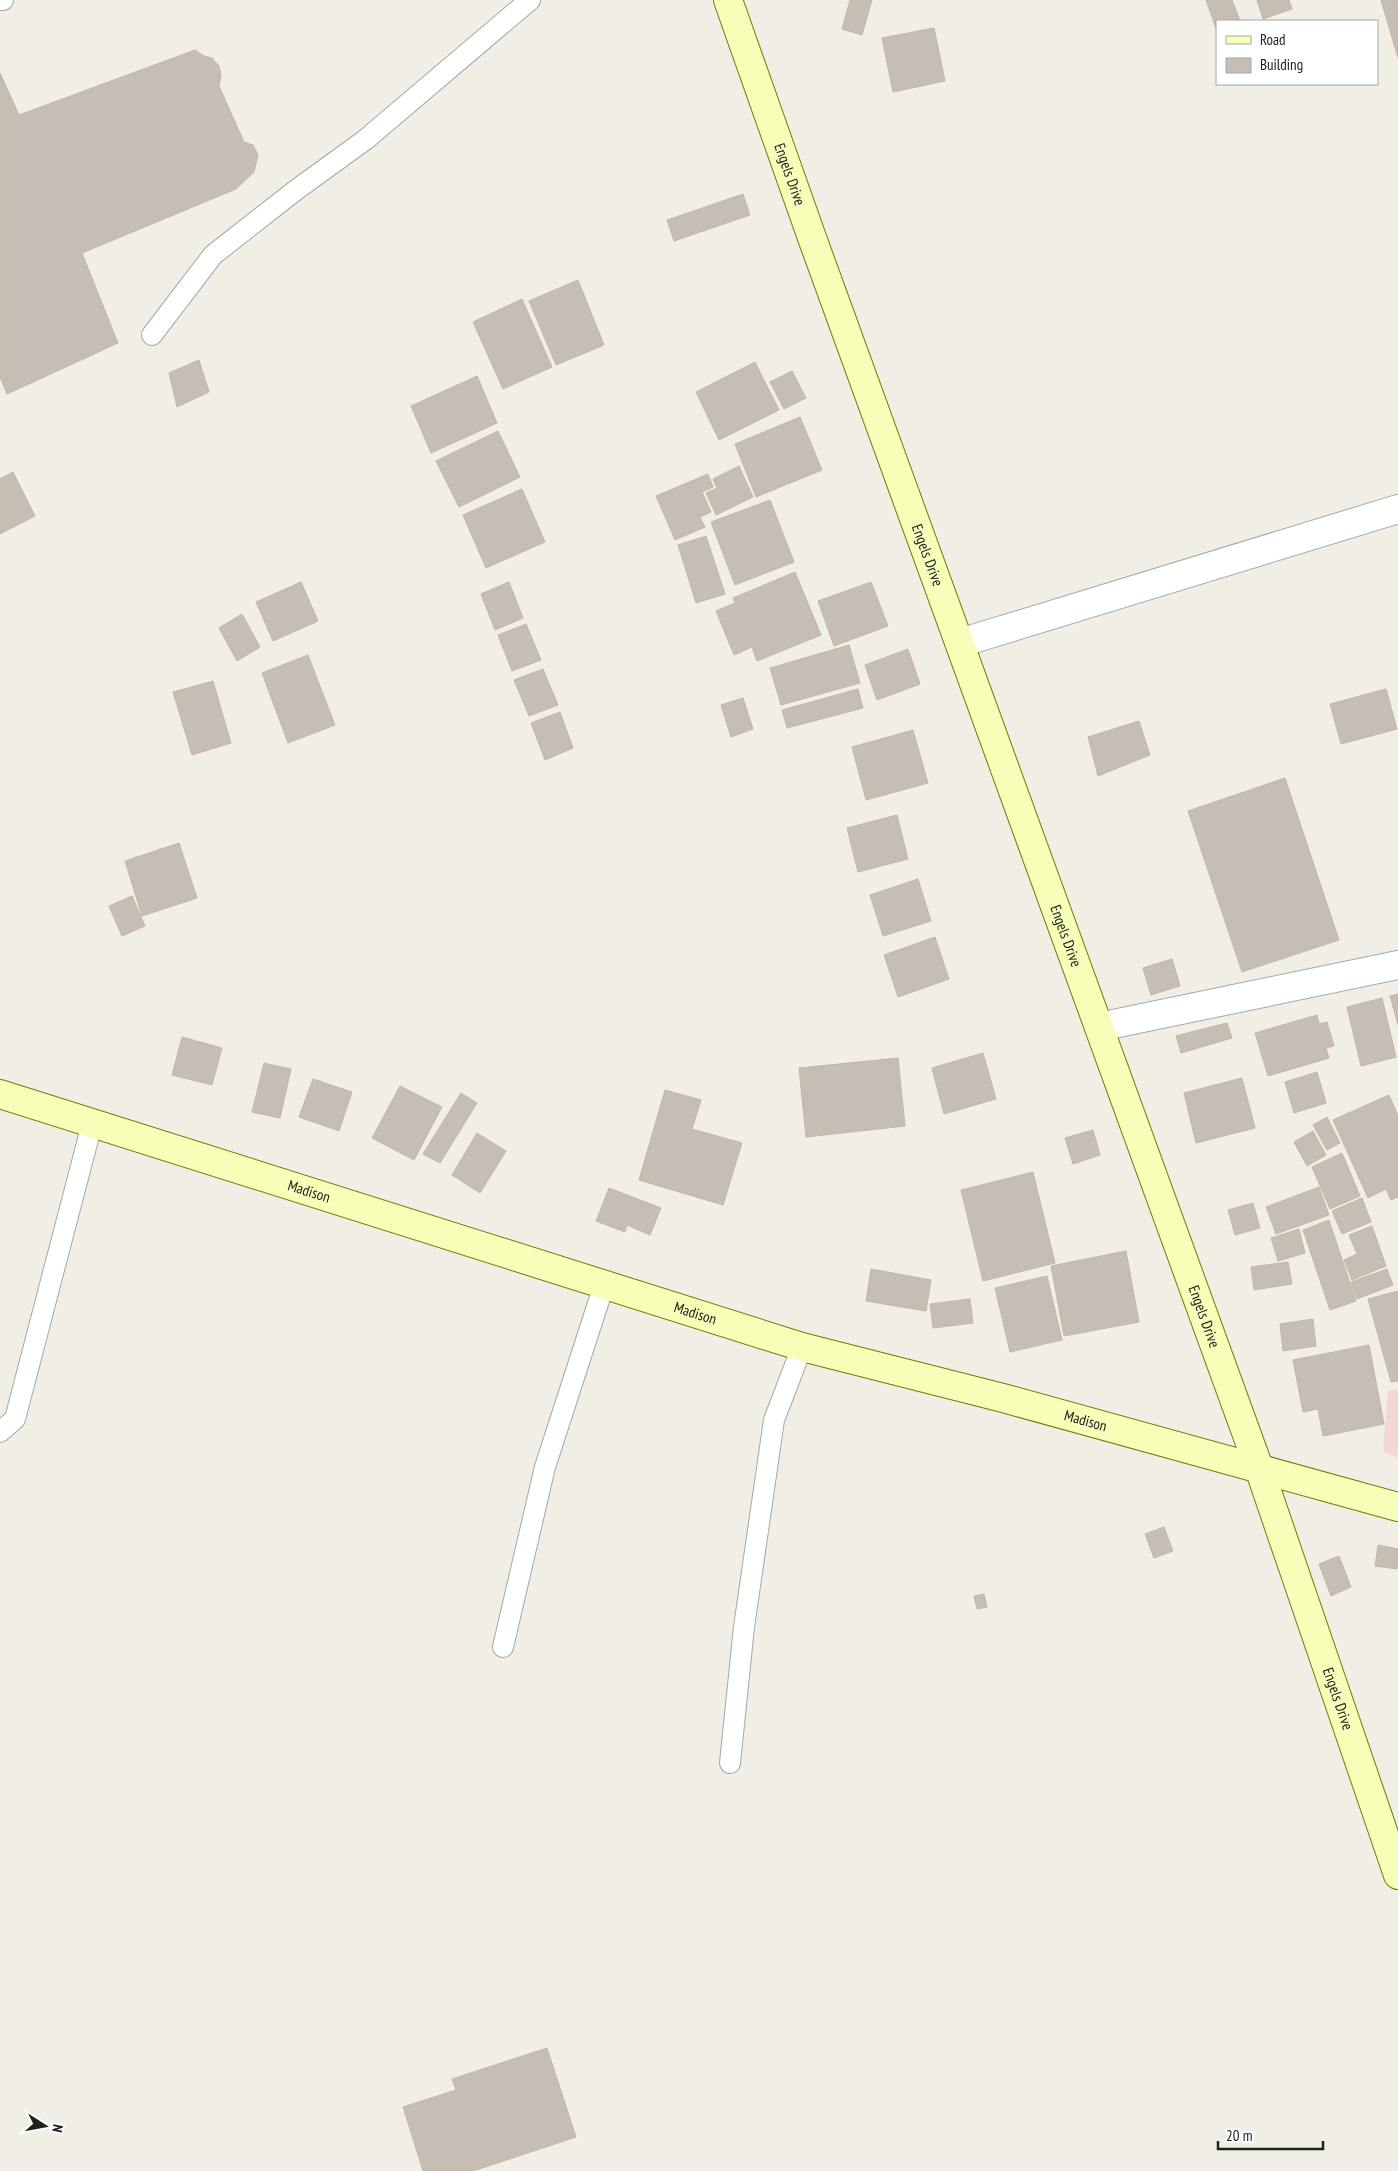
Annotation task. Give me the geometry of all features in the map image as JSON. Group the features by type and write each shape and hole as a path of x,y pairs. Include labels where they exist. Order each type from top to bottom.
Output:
{"street":[{"name":"Engels Drive","path":"728,0 1259,1468 1398,1875"},
{"path":"960,643 1398,509"},
{"path":"1099,1027 1398,965"},
{"name":"Madison","path":"0,1094 802,1347 1003,1398 1398,1507"}],"lane":[{"path":"152,335 214,255 296,190 365,140 530,0"},
{"path":"0,1432 15,1419 92,1124"},
{"path":"503,1647 545,1467 604,1285"},
{"path":"730,1763 744,1626 774,1420 802,1347"}],"shaded area":[{"path":"1398,1389 1398,1458 1383,1451 1388,1391"}],"building":[{"path":"850,0 872,0 862,35 842,29"},
{"path":"1206,0 1232,0 1240,20 1216,20 1216,28"},
{"path":"1257,0 1289,0 1292,9 1263,19"},
{"path":"1381,0 1398,0 1398,58"},
{"path":"934,28 945,81 893,92 882,38"},
{"path":"195,50 204,56 212,58 219,66 221,76 219,86 244,142 253,145 258,155 254,172 236,189 82,253 118,343 7,394 0,377 0,73 19,115"},
{"path":"743,194 750,215 674,241 667,220"},
{"path":"578,280 604,345 556,365 529,301"},
{"path":"522,299 552,367 503,389 473,322"},
{"path":"199,360 209,392 177,407 169,373"},
{"path":"755,362 779,410 719,440 696,392"},
{"path":"792,371 806,398 784,409 770,382"},
{"path":"477,376 497,423 431,453 411,406"},
{"path":"800,417 822,470 756,497 735,444"},
{"path":"498,431 520,477 459,507 436,461"},
{"path":"739,466 753,497 716,515 706,493 717,488 713,479"},
{"path":"13,472 35,516 0,534 0,479"},
{"path":"708,474 713,487 702,492 711,512 700,517 705,527 675,540 656,496"},
{"path":"522,489 545,542 486,568 463,515"},
{"path":"770,500 794,562 735,585 711,522"},
{"path":"706,536 725,594 696,603 678,545"},
{"path":"795,572 821,635 757,661 752,647 734,655 716,611 735,603 733,598"},
{"path":"301,582 318,621 273,641 256,602"},
{"path":"509,582 523,618 495,630 481,594"},
{"path":"871,582 888,626 834,646 818,601"},
{"path":"242,614 260,647 237,661 219,628"},
{"path":"526,624 541,660 512,671 498,635"},
{"path":"849,645 860,683 781,705 770,668"},
{"path":"908,649 920,684 877,700 865,665"},
{"path":"308,655 335,725 288,743 262,673"},
{"path":"543,669 558,705 529,716 514,680"},
{"path":"213,681 231,743 192,755 173,692"},
{"path":"858,689 863,708 787,728 782,710"},
{"path":"1386,689 1397,729 1341,744 1330,704"},
{"path":"743,698 753,729 731,737 721,705"},
{"path":"560,712 573,748 545,760 531,723"},
{"path":"1139,721 1150,755 1098,776 1088,737"},
{"path":"913,730 928,783 866,800 852,747"},
{"path":"1285,778 1339,940 1242,972 1188,811"},
{"path":"897,815 908,859 858,872 847,828"},
{"path":"179,843 197,898 142,916 125,861"},
{"path":"918,879 931,921 883,936 870,895"},
{"path":"132,896 145,926 122,936 109,906"},
{"path":"935,937 949,979 898,997 884,955"},
{"path":"1172,959 1180,986 1151,995 1143,968"},
{"path":"1398,994 1398,1025 1390,996"},
{"path":"1382,998 1396,1057 1361,1066 1347,1007"},
{"path":"1317,1015 1319,1024 1327,1022 1334,1046 1326,1048 1329,1058 1268,1076 1255,1033"},
{"path":"1227,1023 1232,1038 1181,1053 1176,1036"},
{"path":"182,1037 222,1048 212,1085 172,1075"},
{"path":"983,1053 996,1099 944,1114 932,1068"},
{"path":"898,1058 905,1126 806,1137 799,1068"},
{"path":"264,1063 291,1069 280,1118 252,1112"},
{"path":"1317,1072 1326,1103 1294,1113 1285,1082"},
{"path":"1242,1078 1255,1128 1196,1143 1184,1093"},
{"path":"313,1079 352,1092 339,1131 299,1117"},
{"path":"400,1086 442,1107 414,1160 372,1138"},
{"path":"665,1090 701,1100 692,1129 742,1143 723,1205 639,1180"},
{"path":"461,1093 477,1103 440,1163 423,1154"},
{"path":"1389,1095 1398,1116 1398,1197 1391,1200 1386,1189 1368,1198 1333,1120"},
{"path":"1327,1117 1340,1143 1327,1150 1313,1125"},
{"path":"1093,1130 1100,1155 1073,1164 1065,1138"},
{"path":"1313,1131 1326,1155 1307,1166 1294,1142"},
{"path":"477,1133 506,1151 480,1193 452,1175"},
{"path":"1342,1153 1360,1196 1330,1209 1312,1167"},
{"path":"1033,1172 1055,1263 983,1281 961,1190"},
{"path":"1319,1187 1329,1215 1276,1234 1266,1207"},
{"path":"609,1188 661,1208 650,1235 627,1225 625,1232 596,1221"},
{"path":"1362,1198 1371,1222 1342,1234 1332,1211"},
{"path":"1253,1203 1260,1228 1235,1235 1228,1210"},
{"path":"1329,1220 1356,1301 1330,1310 1303,1230"},
{"path":"1372,1226 1386,1266 1352,1280 1344,1260 1357,1254 1349,1235"},
{"path":"1299,1229 1305,1253 1278,1261 1271,1238"},
{"path":"1126,1251 1139,1322 1064,1336 1051,1266"},
{"path":"1288,1262 1292,1284 1254,1290 1251,1267"},
{"path":"871,1269 931,1280 926,1311 866,1301"},
{"path":"1387,1269 1393,1285 1357,1299 1351,1282"},
{"path":"1047,1276 1062,1340 1010,1352 995,1288"},
{"path":"1398,1291 1398,1381 1391,1382 1368,1299"},
{"path":"970,1299 973,1323 933,1328 930,1304"},
{"path":"1313,1319 1316,1346 1283,1351 1280,1324"},
{"path":"1369,1345 1384,1424 1323,1436 1318,1409 1303,1412 1293,1360"},
{"path":"1164,1527 1173,1551 1154,1558 1145,1534"},
{"path":"1378,1545 1398,1549 1397,1569 1375,1566"},
{"path":"1339,1556 1351,1587 1331,1596 1319,1564"},
{"path":"984,1594 987,1607 977,1609 974,1596"},
{"path":"547,2048 576,2137 473,2171 423,2171 403,2107 456,2090 452,2079"}]}
